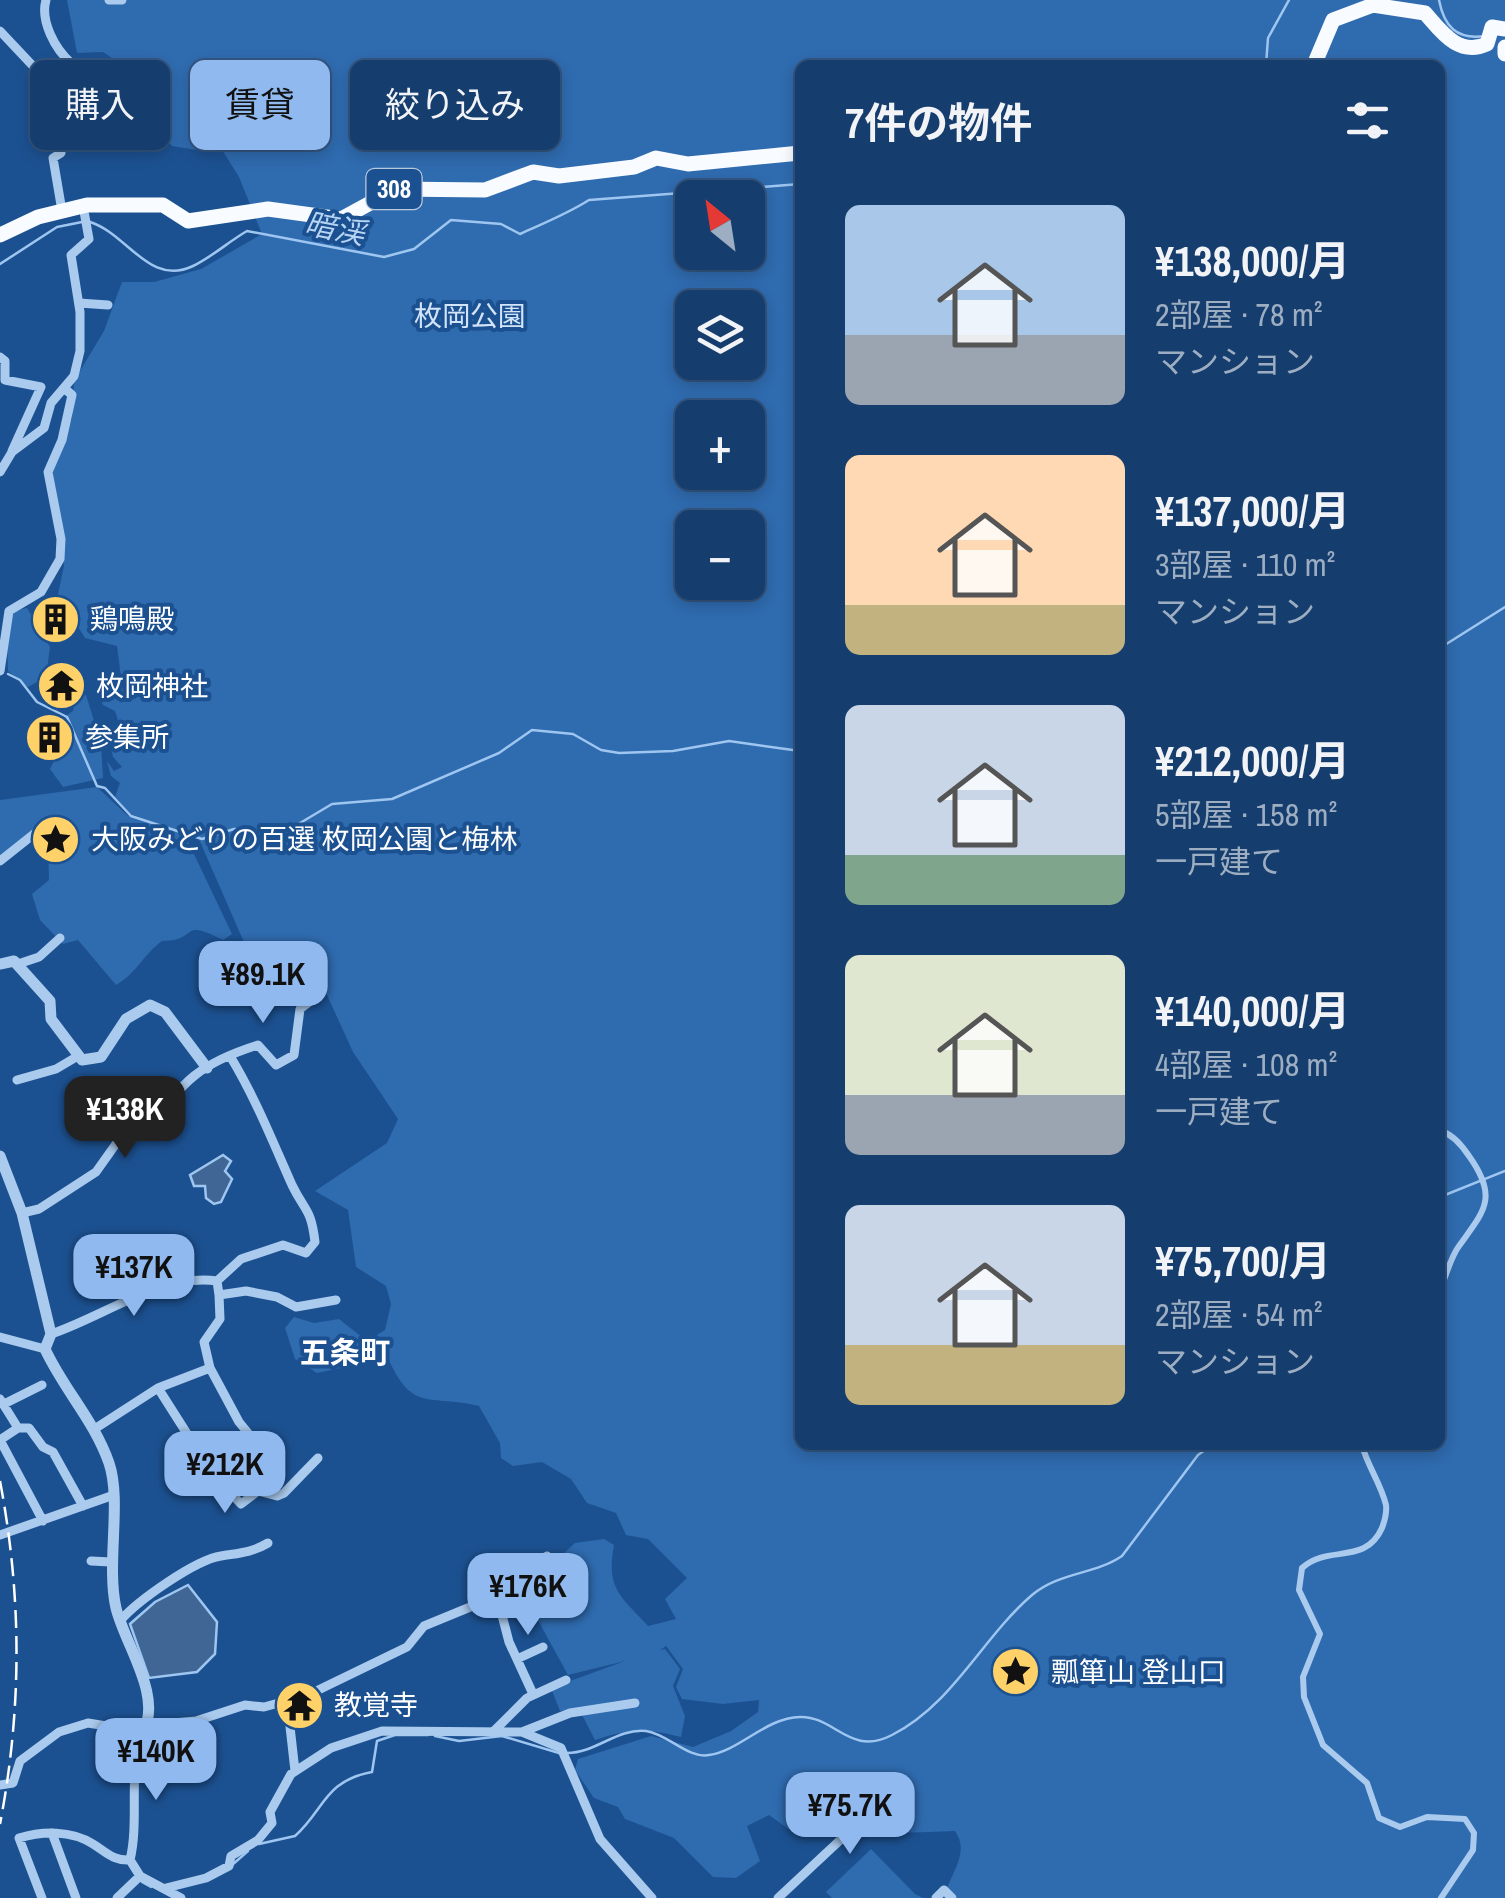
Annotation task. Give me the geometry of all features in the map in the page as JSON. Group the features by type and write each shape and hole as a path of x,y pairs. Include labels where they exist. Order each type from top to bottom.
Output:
{"highway":[{"path":"1316,60 1332,20 1372,5 1425,14 1438,33 1466,46 1480,47 1494,32"},
{"name":"308","path":"0,234 62,211 84,216 164,205 188,221 268,209 341,218 396,189 486,190 534,172 559,176 634,167 656,158 688,164 795,153"}],"street":[{"path":"46,0 47,26 59,50 72,60"},
{"path":"110,0 122,0"},
{"path":"0,31 30,64"},
{"path":"61,150 52,158 62,211"},
{"path":"12,452 44,428 51,404 74,376 80,351 79,303 71,255 89,239 84,216"},
{"path":"79,303 108,305"},
{"path":"0,356 5,361 5,380 41,387 0,472"},
{"path":"0,671 9,611 41,592 60,558 61,539 48,472 62,440 72,395 64,388"},
{"path":"0,861 44,826"},
{"path":"18,964 39,957 60,938"},
{"path":"0,964 14,961 50,1001 51,1018 78,1056 93,1061 101,1057 126,1019 150,1006 164,1012 207,1068"},
{"path":"22,1213 39,1209 96,1172 118,1141 152,1131 176,1088 207,1068 258,1045 276,1065 294,1055 300,1009 308,1003"},
{"path":"17,1080 56,1069 78,1056"},
{"path":"217,1281 241,1259 283,1245 306,1253 314,1242 312,1213 294,1189 258,1102 230,1056"},
{"path":"1445,1134 1460,1144 1483,1179 1484,1206 1474,1232 1456,1250 1445,1277"},
{"path":"0,1156 7,1186 22,1213 52,1334 45,1350"},
{"path":"52,1334 144,1294 204,1279 217,1281"},
{"path":"217,1281 220,1319 204,1342 210,1368 239,1422 265,1454"},
{"path":"219,1296 246,1290 277,1297 296,1307 336,1300"},
{"path":"0,1337 45,1350 59,1378 96,1428 111,1469 111,1562 120,1622 148,1696 149,1720 136,1749 136,1834 130,1860 140,1876 182,1898"},
{"path":"96,1428 158,1388 210,1368"},
{"path":"18,1428 2,1402 42,1385"},
{"path":"158,1388 212,1473 241,1504 258,1491 277,1496 284,1493 317,1464 318,1458"},
{"path":"43,1521 0,1440 18,1428 29,1428 53,1452 84,1506"},
{"path":"1364,1450 1387,1510 1377,1538 1358,1553 1320,1556 1302,1568 1298,1590 1320,1634 1302,1686 1323,1745 1367,1783 1379,1818 1400,1828 1434,1816 1465,1819 1470,1825 1473,1850 1442,1898"},
{"path":"0,1535 111,1496"},
{"path":"120,1622 138,1600 219,1556 243,1555 268,1544"},
{"path":"0,1785 12,1783 20,1760 59,1732 88,1723 142,1732 244,1706 287,1700 308,1694 336,1678 374,1667 407,1648 424,1626 496,1592 547,1556"},
{"path":"91,1561 111,1562"},
{"path":"496,1592 516,1659 533,1694"},
{"path":"516,1659 543,1647"},
{"path":"494,1732 533,1694 566,1680"},
{"path":"287,1700 296,1771"},
{"path":"166,1888 206,1878 229,1866 231,1856 266,1833 280,1790 296,1771 331,1748 382,1731 522,1732 570,1713 635,1703"},
{"path":"522,1732 562,1748 600,1839 652,1898"},
{"path":"778,1898 896,1788"},
{"path":"42,1898 19,1838 52,1833 79,1837 119,1860 130,1860"},
{"path":"52,1833 76,1898"},
{"path":"117,1898 140,1876"},
{"path":"936,1898 944,1890 952,1898"}],"green space":[{"name":"枚岡公園","path":"67,0 1505,0 1505,1898 944,1898 960,1856 959,1839 955,1831 900,1833 894,1824 913,1791 888,1783 841,1817 794,1833 769,1815 747,1826 760,1861 736,1878 713,1877 674,1838 625,1819 618,1807 594,1798 575,1770 578,1759 651,1736 693,1747 731,1731 758,1712 759,1700 723,1704 682,1699 676,1687 683,1669 666,1646 660,1650 665,1649 680,1669 673,1686 685,1716 681,1737 638,1731 595,1740 579,1709 560,1711 551,1688 625,1661 568,1675 522,1591 575,1543 604,1539 614,1545 612,1572 618,1590 648,1626 676,1619 665,1599 687,1578 648,1539 626,1535 616,1513 587,1503 571,1479 542,1462 513,1466 501,1458 500,1443 479,1406 414,1394 405,1387 388,1358 317,1373 295,1359 285,1328 294,1317 314,1323 339,1319 367,1341 385,1330 391,1304 386,1286 356,1267 348,1210 315,1191 387,1143 398,1119 353,1052 316,971 260,979 198,837 130,814 115,797 120,783 111,776 107,761 114,771 122,767 113,757 107,730 119,724 115,711 103,705 98,691 121,677 117,646 85,638 58,594 64,566 52,474 72,418 74,381 104,331 122,282 154,282 201,269 262,234 239,177 222,150 330,150 330,60 190,60 190,149 170,144 170,60 115,60 103,52 77,53"},
{"path":"27,608 50,647 46,677 28,687 8,671 7,636 14,611"},
{"path":"86,695 101,743 103,778 63,787 50,769 57,755 54,724 73,711 76,698"},
{"path":"97,787 127,815 184,833 232,934 223,940 194,930 181,938 162,941 116,985 78,940 63,944 40,920 32,894 49,880 48,846 34,828 0,858 0,800"},
{"path":"871,1849 923,1898 832,1898 826,1892"}],"shaded area":[{"path":"223,1155 231,1161 225,1171 232,1179 221,1202 214,1204 206,1198 205,1186 194,1186 190,1175"},
{"path":"188,1585 217,1622 215,1654 197,1672 149,1678 130,1624 155,1602"}],"waterway":[{"name":"暗渓","path":"1266,60 1268,38 1289,0"},
{"path":"1439,0 1453,29 1466,36 1485,36"},
{"name":"暗渓","path":"90,222 151,264 178,271 200,262 247,231 384,257 414,249 451,220 501,224 520,234 589,200 795,184"},
{"name":"暗渓","path":"0,264 57,227 82,222"},
{"path":"1445,645 1505,607"},
{"path":"8,674 20,680 37,702 67,717 97,786 105,788 131,816 202,839 234,829 285,832 332,804 392,799 499,753 532,730 573,734 601,750 619,753 673,751 729,741 795,750"},
{"path":"1445,1195 1505,1171"},
{"path":"567,1753 626,1733 646,1731 693,1753 709,1755 776,1723 800,1717 823,1722 854,1739 877,1741 892,1735 933,1706 1032,1595 1054,1582 1122,1556 1205,1450"},
{"path":"259,1844 295,1836 334,1789 372,1772 377,1741 395,1735 428,1735"},
{"path":"435,1736 459,1741 502,1736 559,1753"},
{"path":"232,1865 248,1851"},
{"path":"142,1882 151,1887"}],"railway":[{"path":"0,1481 12,1567 16,1653 12,1738 0,1824"}],"place":[{"name":"鶏鳴殿","path":"55,619"},
{"name":"枚岡神社","path":"61,686"},
{"name":"参集所","path":"50,737"},
{"name":"大阪みどりの百選 枚岡公園と梅林","path":"56,839"},
{"name":"瓢箪山 登山口","path":"1016,1672"},
{"name":"教覚寺","path":"299,1705"}],"district":[{"name":"五条町","path":"345,1352"}]}
